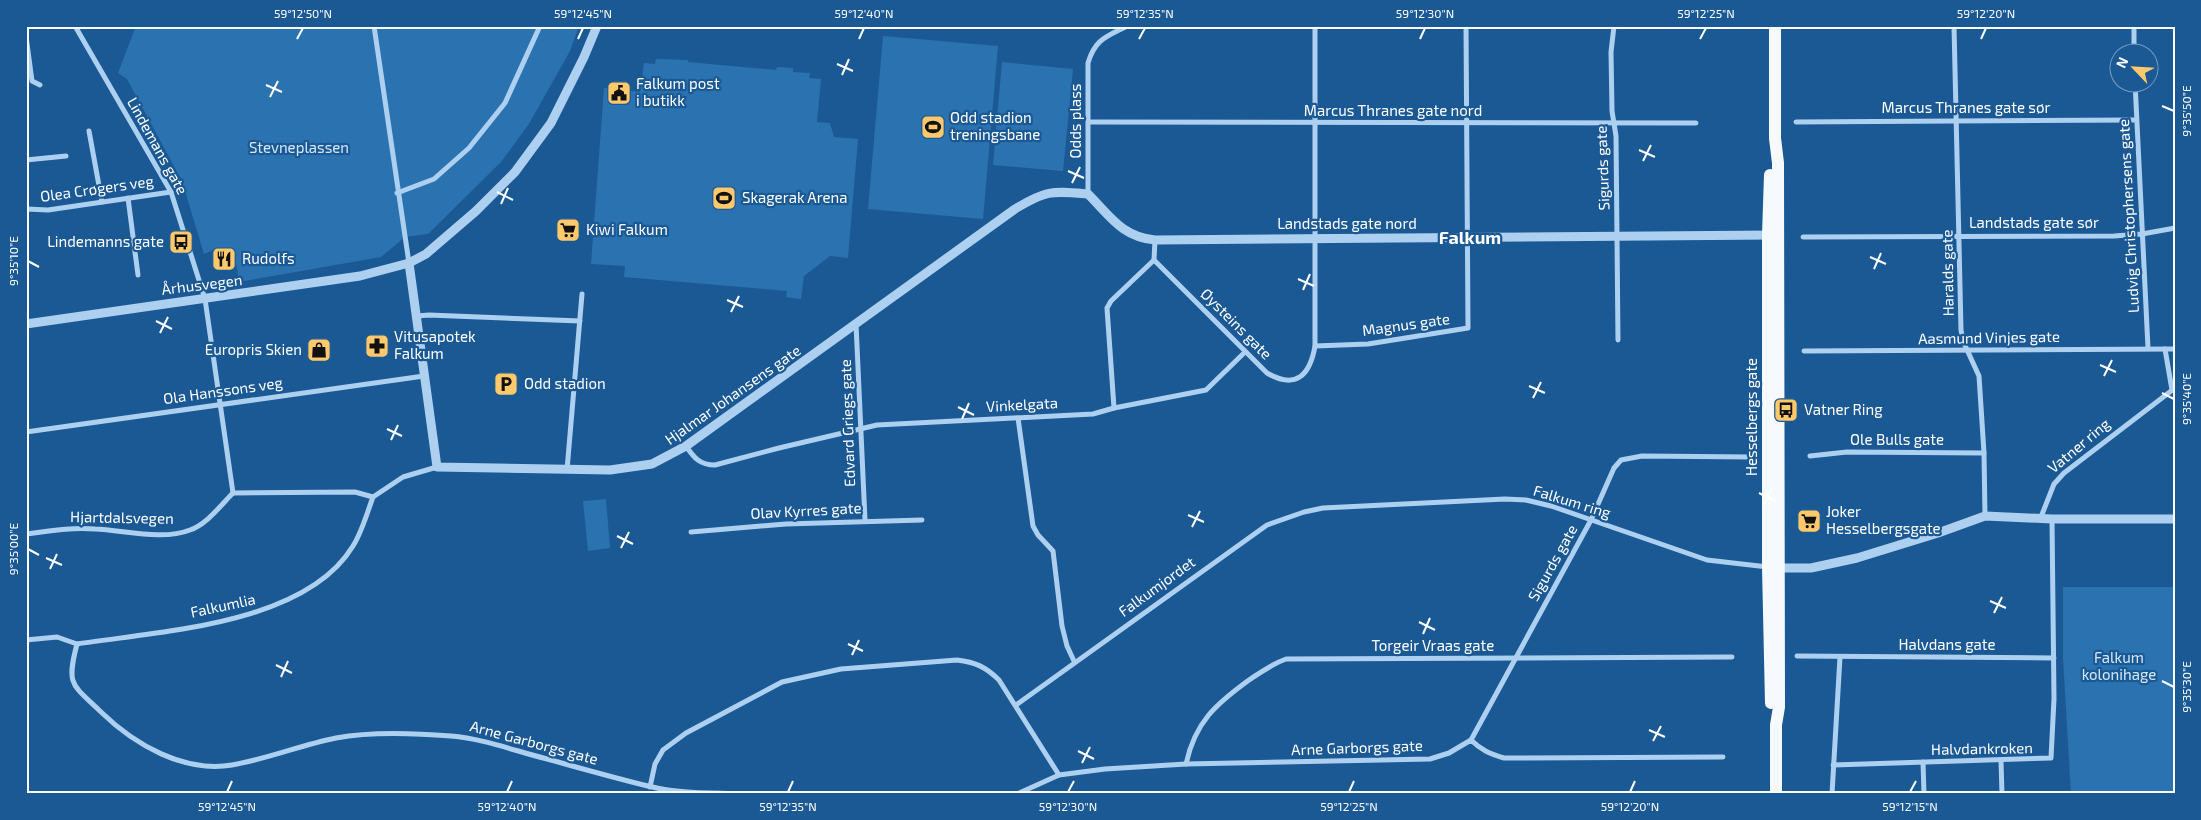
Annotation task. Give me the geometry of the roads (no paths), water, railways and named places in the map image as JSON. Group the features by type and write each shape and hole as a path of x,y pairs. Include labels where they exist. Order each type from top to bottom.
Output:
{"main road":[{"name":"Hesselbergs gate","path":"1775,26 1775,138 1778,163 1773,235 1773,567 1779,706 1776,726 1776,794"}],"street":[{"name":"Lindemans gate","path":"75,26 171,192 205,298 233,493"},
{"path":"374,26 437,467"},
{"path":"398,193 434,179 469,148 505,103 540,26"},
{"name":"Århusvegen","path":"26,324 360,276 409,263 426,254 476,211 515,172 551,123 584,57 597,26"},
{"name":"Odds plass","path":"1088,194 1088,63 1092,48 1127,26"},
{"name":"Øysteins gate","path":"1154,260 1244,353 1267,373 1278,380 1290,381 1302,376 1310,369 1315,346 1316,26"},
{"name":"Magnus gate","path":"1315,346 1368,344 1468,328 1469,238 1466,26"},
{"name":"Sigurds gate","path":"1614,26 1611,52 1618,238 1618,340"},
{"name":"Haralds gate","path":"1954,26 1961,330 1979,376 1984,453 1985,516"},
{"path":"2134,26 2134,42"},
{"path":"26,36 30,74 32,81 40,85"},
{"name":"Ludvig Christophersens gate","path":"2135,92 2148,348"},
{"name":"Marcus Thranes gate sør","path":"1796,122 1956,119 2136,120"},
{"name":"Marcus Thranes gate nord","path":"1089,122 1316,124 1696,123"},
{"path":"89,131 102,202"},
{"path":"26,160 66,156"},
{"name":"Olea Crøgers veg","path":"26,209 48,210 171,192"},
{"name":"Hjalmar Johansens gate","path":"373,497 403,477 437,467 566,470 632,468 652,464 686,446 1015,209 1040,194 1054,192 1088,194"},
{"path":"1088,194 1127,233 1138,238 1155,240 1154,260 1111,301 1107,308 1114,408"},
{"path":"128,198 138,275"},
{"name":"Landstads gate sør","path":"1803,237 2142,234 2175,228"},
{"name":"Landstads gate nord","path":"1155,240 1618,238 1773,235"},
{"path":"566,470 582,294"},
{"path":"416,316 580,321"},
{"name":"Edvard Griegs gate","path":"856,324 864,520"},
{"path":"2165,349 2173,389"},
{"name":"Aasmund Vinjes gate","path":"1804,351 2175,349"},
{"name":"Vinkelgata","path":"686,446 700,462 705,465 716,465 877,425 1093,414 1114,408 1206,390 1244,353"},
{"name":"Ola Hanssons veg","path":"26,432 424,376"},
{"name":"Vatner ring","path":"2041,517 2054,484 2064,473 2173,389"},
{"path":"1018,418 1033,526 1038,535 1053,551 1062,626 1067,646 1074,661"},
{"name":"Ole Bulls gate","path":"1810,456 1847,452 1984,453"},
{"name":"Sigurds gate","path":"1471,740 1591,520 1614,468 1621,460 1628,457 1751,457"},
{"path":"233,493 355,492 373,497"},
{"name":"Hjartdalsvegen","path":"26,534 65,529 93,528 162,534 190,530 210,517 233,493"},
{"name":"Falkumlia","path":"26,640 57,637 77,644 226,620 269,609 292,598 322,579 338,565 354,546 373,497"},
{"name":"Falkum ring","path":"1323,508 1504,499 1526,500 1551,506 1708,560 1773,567"},
{"name":"Falkumjordet","path":"1016,705 1074,661 1267,525 1287,517 1323,508"},
{"path":"1773,567 1811,568 1857,558 1985,516 2041,517 2052,519 2175,519"},
{"path":"2052,519 2054,658"},
{"name":"Olav Kyrres gate","path":"691,532 864,520 922,520"},
{"name":"Arne Garborgs gate","path":"77,644 70,672 77,689 104,715 136,740 167,756 188,764 232,765 336,738 410,733 476,739 650,786 703,792 759,794"},
{"name":"Halvdans gate","path":"1797,656 2054,658"},
{"name":"Torgeir Vraas gate","path":"1186,764 1190,746 1197,730 1212,709 1271,665 1286,659 1732,657"},
{"path":"1832,794 1840,657"},
{"name":"Halvdankroken","path":"1833,765 2051,758 2054,658"},
{"path":"650,786 655,764 663,750 679,738 764,690 782,682 806,675 850,668 957,660 974,662 988,670 999,680 1059,775"},
{"path":"1471,740 1478,748 1504,758 1723,757"},
{"name":"Arne Garborgs gate","path":"1017,794 1059,775 1105,769 1186,764 1430,758 1449,753 1471,740"},
{"path":"2001,761 2002,794"},
{"path":"1923,762 1924,794"}],"place":[{"name":"Falkum post i butikk","path":"619,93"},
{"name":"Odd stadion treningsbane","path":"933,127"},
{"name":"Skagerak Arena","path":"724,198"},
{"name":"Kiwi Falkum","path":"568,230"},
{"name":"Lindemanns gate","path":"181,242"},
{"name":"Rudolfs","path":"224,259"},
{"name":"Vitusapotek Falkum","path":"377,346"},
{"name":"Europris Skien","path":"319,350"},
{"name":"Odd stadion","path":"506,384"},
{"name":"Vatner Ring","path":"1786,410"},
{"name":"Joker Hesselbergsgate","path":"1809,521"}],"district":[{"name":"Falkum","path":"1470,238"}],"park label":[{"name":"Stevneplassen","path":"299,148"},
{"name":"Falkum kolonihage","path":"2119,666"}]}
